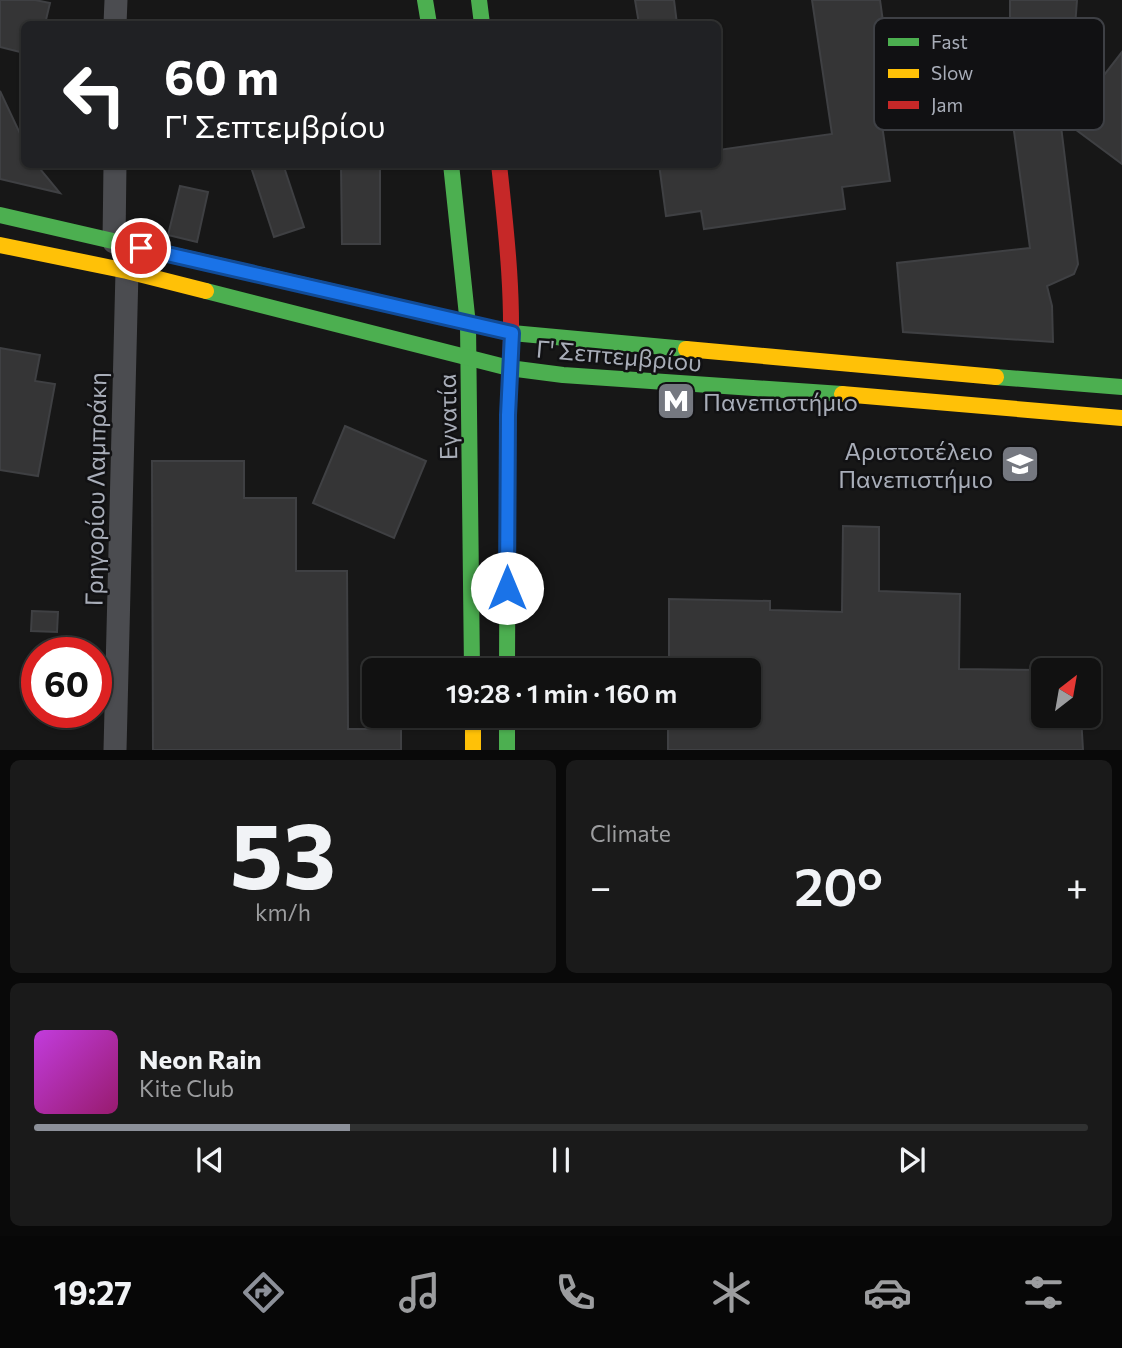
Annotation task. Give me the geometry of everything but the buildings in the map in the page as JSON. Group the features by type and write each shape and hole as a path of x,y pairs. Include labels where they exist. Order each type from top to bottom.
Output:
{"main road":[{"path":"425,0 428,21"},
{"path":"479,0 482,21"},
{"name":"Εγνατία","path":"451,168 468,325 472,658"},
{"path":"499,168 507,236 512,333 509,368 507,658"},
{"name":"Γ' Σεπτεμβρίου","path":"0,215 512,333 1122,387"},
{"name":"Γ' Σεπτεμβρίου","path":"0,245 127,271 509,368 563,375 1122,418"},
{"path":"473,728 473,750"},
{"path":"507,728 507,750"}],"street":[{"path":"116,0 116,21"},
{"path":"114,242 115,168"},
{"name":"Γρηγορίου Λαμπράκη","path":"115,750 127,271"}],"traffic: fast":[{"path":"425,0 428,21"},
{"path":"479,0 482,21"},
{"path":"451,168 468,325 472,658"},
{"path":"0,215 512,333 686,349"},
{"path":"206,291 509,368 563,375 842,394"},
{"path":"507,658 510,364"},
{"path":"996,377 1122,387"},
{"path":"507,728 507,750"}],"traffic: slow":[{"path":"0,245 127,271 206,291"},
{"path":"686,349 996,377"},
{"path":"842,394 1122,418"},
{"path":"473,728 473,750"}],"traffic: jam":[{"path":"499,168 510,289 510,364"}],"place":[{"name":"Πανεπιστήμιο","path":"676,401"},
{"name":"Αριστοτέλειο Πανεπιστήμιο","path":"1020,464"}],"route":[{"path":"141,248 512,333 508,415 507,588"}]}
